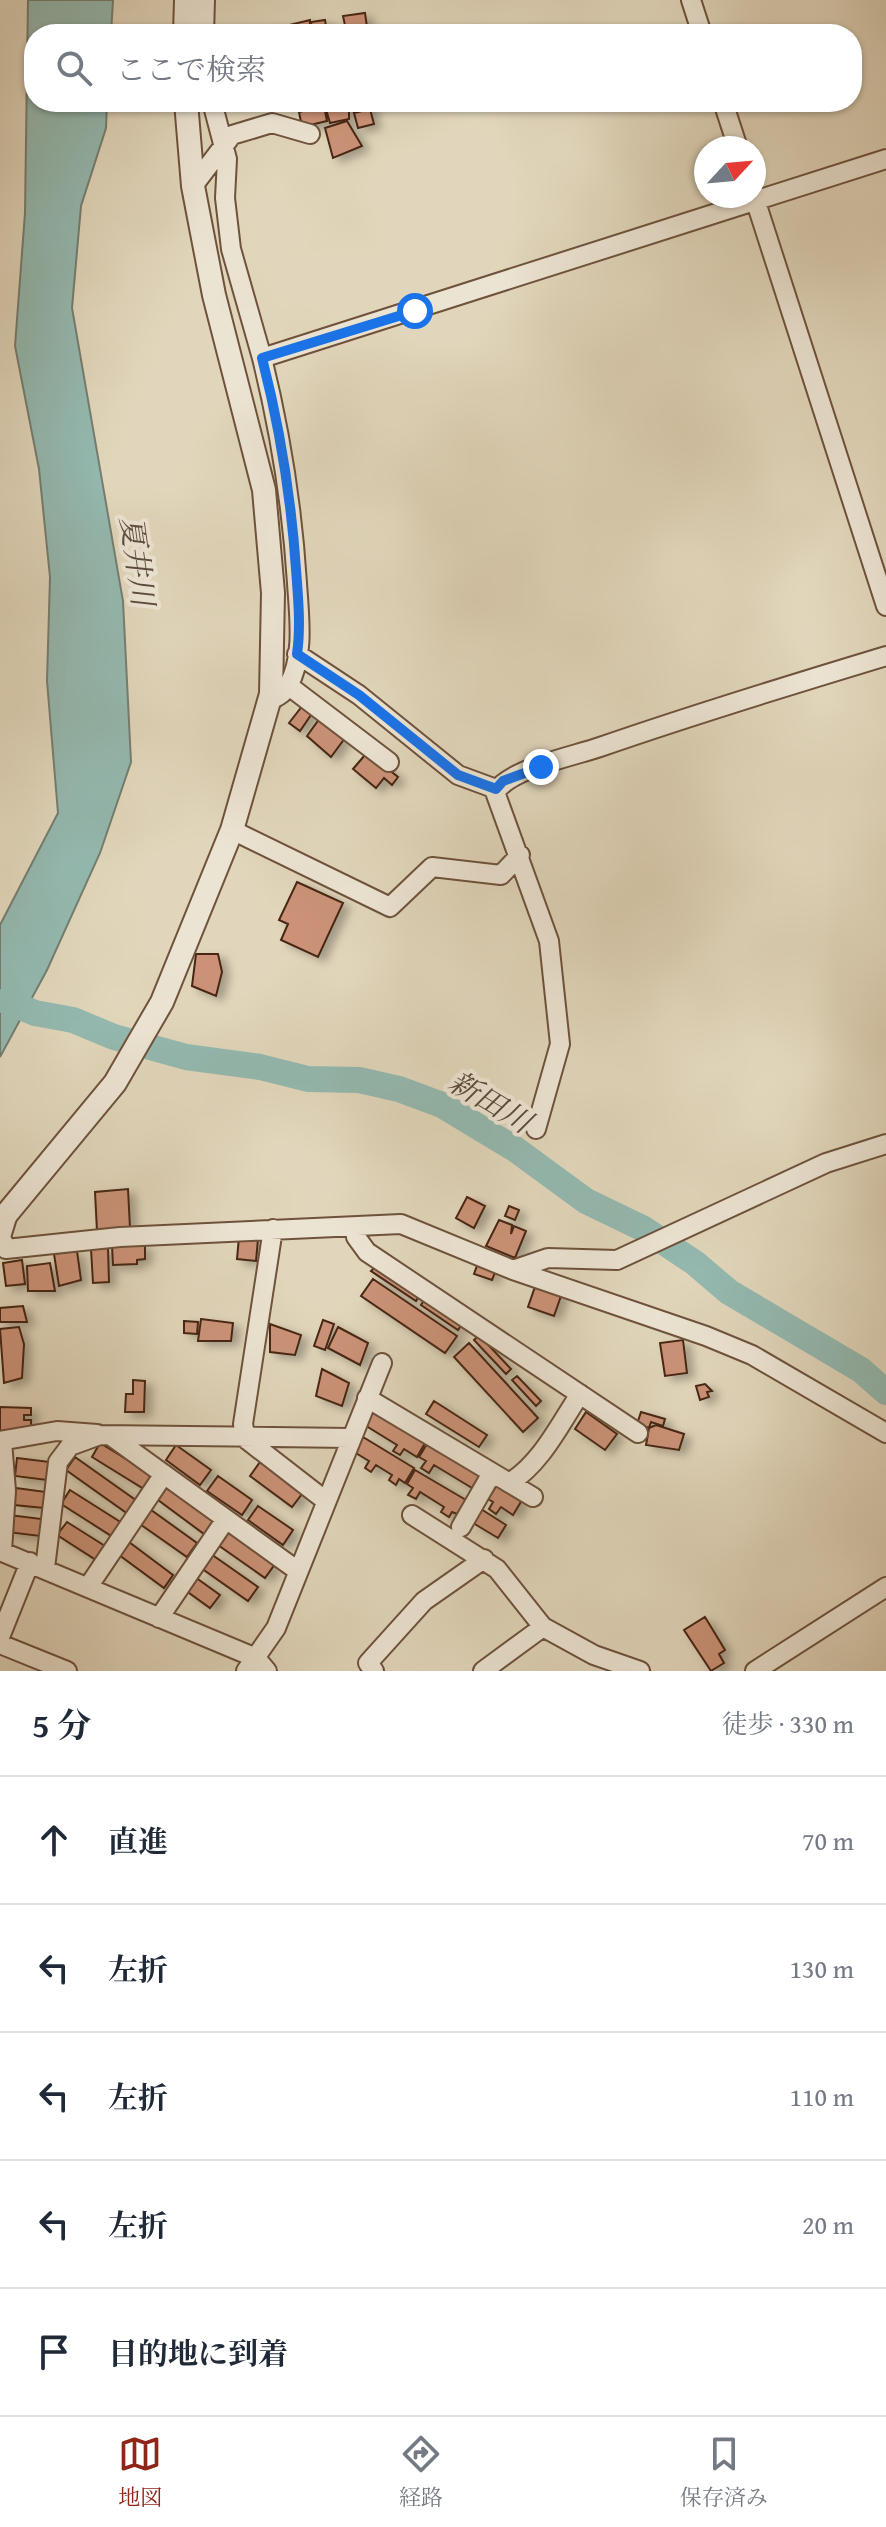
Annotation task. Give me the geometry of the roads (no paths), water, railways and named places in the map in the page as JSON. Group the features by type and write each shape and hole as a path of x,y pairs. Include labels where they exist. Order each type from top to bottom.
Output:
{"street":[{"path":"185,24 186,0"},
{"path":"204,24 205,0"},
{"path":"691,0 699,24"},
{"path":"187,112 193,186 214,295 264,490 273,593 269,701 232,830 162,1002 115,1083 4,1218 1,1237 3,1250 120,1237 401,1224 513,1270 706,1336 752,1355 886,1433"},
{"path":"215,112 224,141 225,198 231,249 283,441 291,494 299,622 297,654 289,686 269,701"},
{"path":"726,112 734,136"},
{"path":"193,186 224,141 232,135 272,123 310,134"},
{"path":"766,194 886,159"},
{"path":"262,358 723,208"},
{"path":"757,208 886,606"},
{"path":"297,654 359,695 458,775 496,789 549,941 560,1044 536,1129"},
{"path":"496,789 503,781 584,752 731,702 886,656"},
{"path":"289,686 389,762"},
{"path":"232,830 390,907 432,867 501,875 520,855"},
{"path":"513,1270 548,1258 617,1260 826,1163 886,1144"},
{"path":"355,1227 356,1237 367,1252 638,1433"},
{"path":"273,1229 243,1424 246,1439 326,1501"},
{"path":"350,1438 246,1439 57,1431 1,1441 6,1491 1,1551 159,1618 257,1667 276,1628 382,1363"},
{"path":"509,1483 523,1475 541,1453 580,1394"},
{"path":"367,1398 533,1497"},
{"path":"105,1435 298,1571"},
{"path":"0,1637 38,1565 58,1462 70,1446 105,1435"},
{"path":"461,1527 492,1473"},
{"path":"88,1587 164,1474"},
{"path":"412,1515 497,1569 543,1627 594,1655 640,1671"},
{"path":"159,1618 226,1519"},
{"path":"374,1671 368,1663 424,1601 484,1559"},
{"path":"755,1671 886,1587"},
{"path":"483,1671 543,1627"},
{"path":"0,1644 67,1671"}],"water":[{"path":"28,0 113,0 112,24 28,24"},
{"path":"26,112 107,112 106,128 81,206 72,308 123,601 131,762 100,853 47,970 0,1057 0,925 58,813 47,681 50,577 39,469 15,346 25,213"}],"waterway":[{"name":"新田川","path":"6,1001 35,1013 73,1020 114,1037 186,1057 260,1067 308,1079 359,1080 399,1089 442,1105 515,1149 586,1201 644,1229 695,1263 729,1292 861,1370 886,1392"}],"water label":[{"name":"夏井川","path":"137,561"}]}
